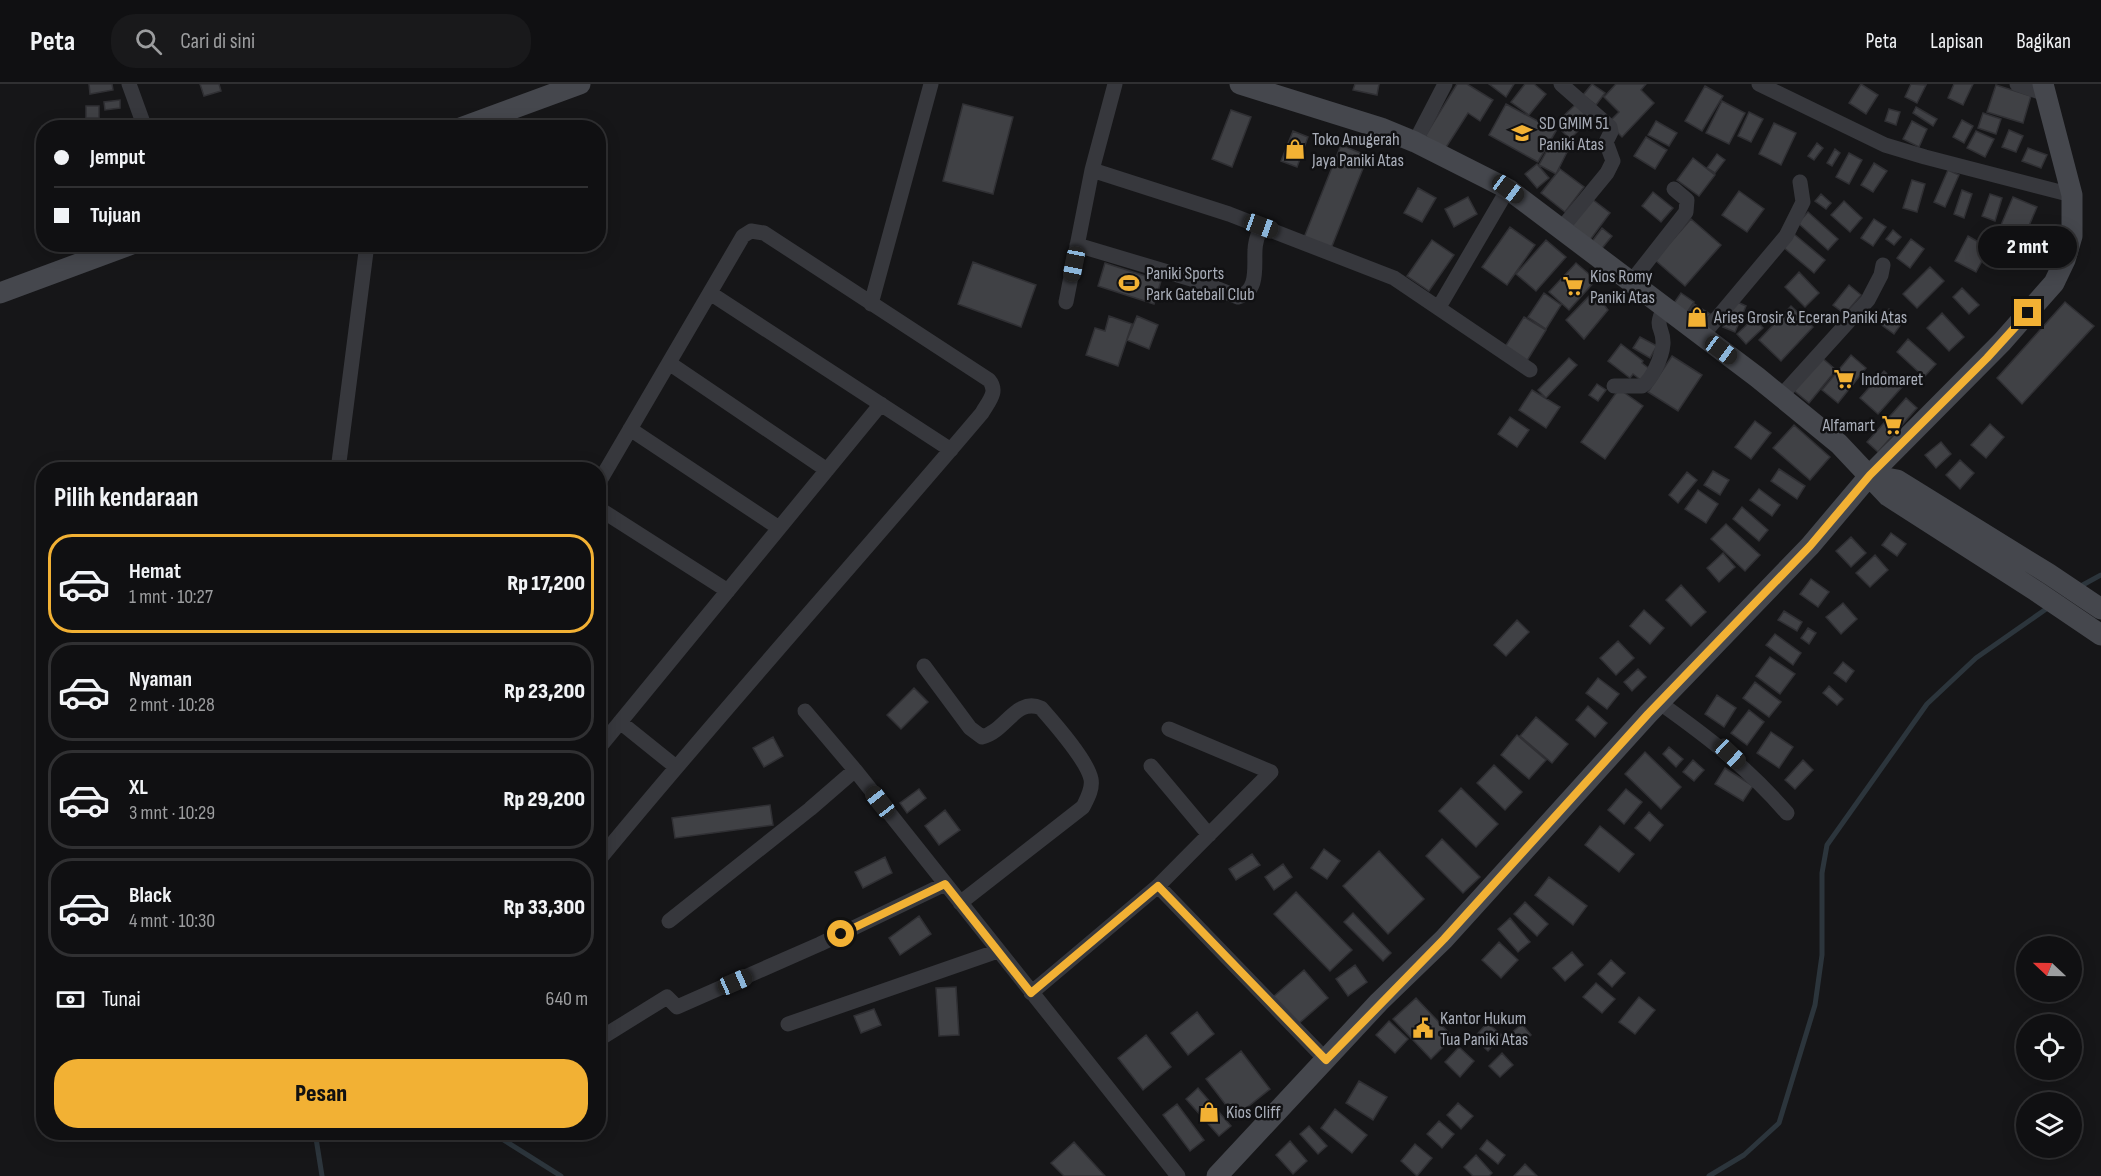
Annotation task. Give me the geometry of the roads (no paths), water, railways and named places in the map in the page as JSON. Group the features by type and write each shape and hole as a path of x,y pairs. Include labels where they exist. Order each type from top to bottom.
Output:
{"street":[{"path":"129,84 142,120"},
{"path":"482,120 580,84"},
{"path":"871,304 931,84"},
{"path":"1066,302 1092,170 1115,84"},
{"path":"1240,84 1381,128 1415,142 1508,189 1781,396 1839,444 1888,496 2101,635"},
{"path":"1415,142 1445,84"},
{"path":"1561,84 1610,127 1611,132 1606,142 1614,161 1607,173 1561,229"},
{"path":"1759,84 1885,145 2072,195"},
{"path":"1217,1176 1444,939 1571,797 1810,546 1870,475 2002,342 2054,283 2065,260 2072,236 2072,195 2044,89 2017,84"},
{"path":"1092,170 1261,226 1394,278 1530,370"},
{"path":"1702,336 1786,236 1803,202 1800,182"},
{"path":"1439,307 1508,189"},
{"path":"1631,282 1686,212 1687,200 1674,189"},
{"path":"1077,245 1198,281 1238,297 1246,294 1253,283 1256,240 1261,226"},
{"path":"606,470 743,236 751,231 764,233 989,380 993,385 994,393 982,413 606,851"},
{"path":"0,293 110,252"},
{"path":"339,462 366,252"},
{"path":"1781,396 1868,300 1881,275 1882,265"},
{"path":"710,293 951,450"},
{"path":"1614,386 1642,386 1649,380 1663,344 1657,322 1664,308"},
{"path":"669,363 828,470"},
{"path":"606,739 881,404"},
{"path":"630,429 779,528"},
{"path":"1870,475 1897,480 2094,604"},
{"path":"606,513 728,591"},
{"path":"924,666 970,728 982,737 994,734 1018,710 1026,706 1041,708 1077,754 1091,780 1090,791 1083,807 960,903"},
{"path":"1660,703 1730,754 1761,783 1787,813"},
{"path":"805,711 855,770 1178,1176"},
{"path":"620,722 676,767"},
{"path":"1031,993 1158,886 1271,772 1169,729"},
{"path":"1151,766 1209,835"},
{"path":"669,921 810,809 855,770"},
{"path":"606,1035 667,997 677,1008 820,944 945,884"},
{"path":"1158,886 1326,1060"},
{"path":"788,1024 998,951"}],"waterway":[{"path":"2079,587 2101,575"},
{"path":"1709,1176 1744,1155 1779,1123 1815,1005 1822,955 1822,873 1827,845 1927,704 1976,658 2049,607"},
{"path":"316,1140 322,1176"},
{"path":"504,1140 561,1176"}],"place":[{"name":"SD GMIM 51 Paniki Atas","path":"1522,133"},
{"name":"Toko Anugerah Jaya Paniki Atas","path":"1295,149"},
{"name":"Paniki Sports Park Gateball Club","path":"1129,283"},
{"name":"Kios Romy Paniki Atas","path":"1573,286"},
{"name":"Aries Grosir & Eceran Paniki Atas","path":"1697,317"},
{"name":"Indomaret","path":"1844,379"},
{"name":"Alfamart","path":"1892,425"},
{"name":"Kantor Hukum Tua Paniki Atas","path":"1423,1028"},
{"name":"Kios Cliff","path":"1209,1112"}]}
